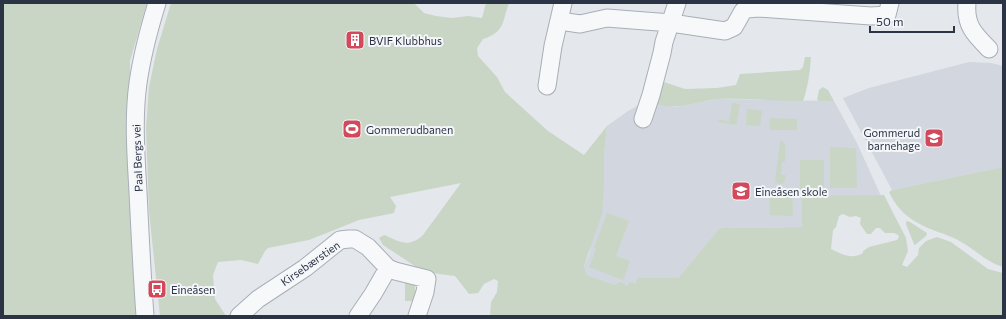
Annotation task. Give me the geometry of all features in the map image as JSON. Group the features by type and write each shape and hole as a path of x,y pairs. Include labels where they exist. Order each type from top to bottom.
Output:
{"street":[{"name":"Paal Bergs vei","path":"146,316 136,151 136,119 138,84 148,32 157,3"},
{"path":"548,86 553,46 564,3"},
{"path":"643,119 651,95 664,42 677,3"},
{"path":"560,21 580,24 609,10 671,23 725,31 734,27 743,11 758,5 871,16 887,15 890,3"},
{"path":"967,3 966,14 972,31 989,48"},
{"name":"Kirsebærstien","path":"239,316 258,299 305,268 340,240 349,239 355,240 368,247 388,268 426,279 425,292 417,316"},
{"path":"358,316 388,268"}],"shaded area":[{"name":"Gommerud barnehage","path":"969,62 991,63 1003,66 1003,167 892,190 843,98 869,88"},
{"name":"Eineåsen skole","path":"642,97 675,107 719,99 834,101 857,143 881,196 829,196 829,233 802,227 719,229 678,278 637,278 635,284 615,285 587,275 584,266 589,254 604,186 604,156 607,126 639,105"}],"green space":[{"path":"3,3 147,3 130,61 131,235 136,316 3,316"},
{"path":"171,3 414,3 424,13 436,16 452,18 468,16 482,18 486,3 509,3 502,26 495,33 483,39 477,48 478,56 497,77 505,92 548,131 584,155 607,126 604,156 602,214 584,266 587,275 615,285 620,282 627,285 630,282 635,284 637,278 678,278 719,229 802,227 802,196 884,195 906,238 908,251 902,265 907,267 918,255 919,248 926,241 937,237 951,242 988,269 1003,273 1003,316 490,316 491,302 497,292 498,281 494,279 484,284 478,293 469,294 455,276 424,272 383,245 379,238 384,235 408,243 418,239 423,235 461,183 390,197 396,206 394,213 359,220 309,240 268,248 258,264 241,260 218,262 213,275 215,299 226,316 160,316 149,211 146,128 149,87 157,49","holes":["843,214 850,217 856,216 861,218 860,224 867,234 871,234 876,228 880,228 885,233 894,233 899,237 897,240 869,247 859,255 847,256 839,253 831,249 833,230 836,227 839,216"]},
{"path":"805,57 811,57 803,101 719,99 677,106 661,105 653,102 661,81 685,89 717,88 736,85 740,74 800,70 803,67"},
{"path":"823,87 828,90 834,101 817,100 819,90"},
{"path":"732,103 740,104 736,125 718,122 719,119 729,122"},
{"path":"747,109 762,111 760,126 746,125"},
{"path":"770,118 797,119 797,130 769,130"},
{"path":"780,141 783,141 785,145 785,162 782,162 781,175 786,175 782,184 775,183"},
{"path":"830,147 856,148 857,188 830,188"},
{"path":"800,160 824,160 824,191 800,191"},
{"path":"1003,167 1003,267 986,259 968,246 948,235 930,229 915,221 898,207 889,192 892,190"},
{"path":"769,191 792,193 793,216 770,215"},
{"path":"607,213 629,221 616,256 630,261 623,280 589,267 596,249 594,248"},
{"path":"906,221 927,233 926,236 915,245 906,224"},
{"path":"405,279 415,281 415,301 405,301"}],"place":[{"name":"BVIF Klubbhus","path":"355,40"},
{"name":"Gommerudbanen","path":"352,129"},
{"name":"Gommerud barnehage","path":"934,138"},
{"name":"Eineåsen skole","path":"741,191"},
{"name":"Eineåsen","path":"157,289"}]}
